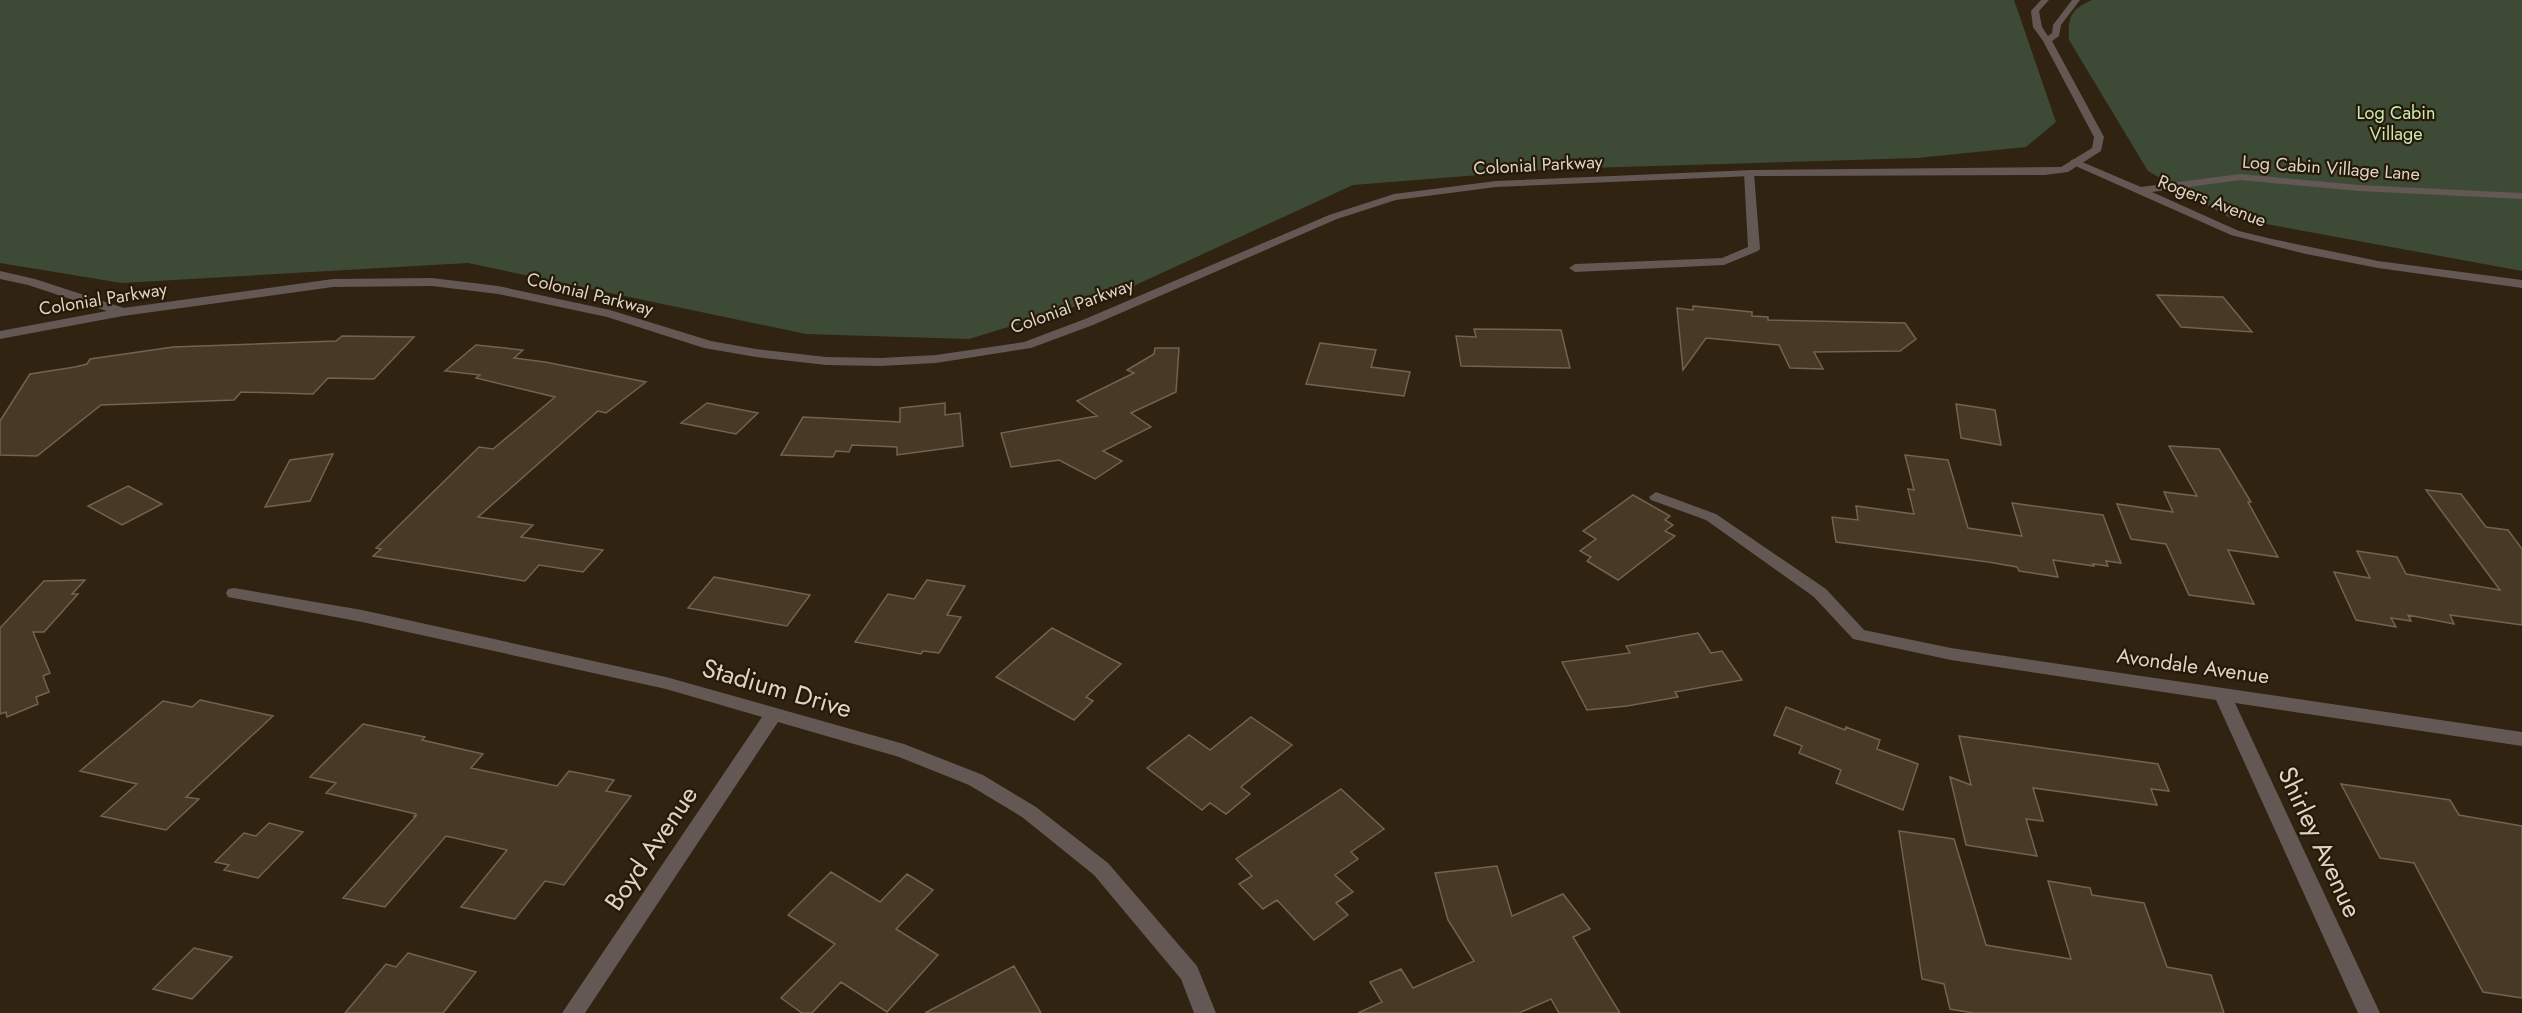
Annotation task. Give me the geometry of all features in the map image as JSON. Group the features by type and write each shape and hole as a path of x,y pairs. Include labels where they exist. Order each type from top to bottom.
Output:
{"street":[{"path":"2045,0 2037,4 2035,23 2039,33 2047,40 2099,137 2097,149 2075,162"},
{"path":"2047,40 2056,34 2057,25 2076,0"},
{"name":"Colonial Parkway","path":"0,335 123,312 333,283 432,282 498,290 610,314 709,345 756,353 826,361 881,362 936,359 1026,345 1089,322 1334,217 1394,197 1496,184 1749,173 2045,172 2064,170 2075,162"},
{"name":"Rogers Avenue","path":"2075,162 2235,233 2349,259 2522,285"},
{"path":"1575,268 1724,261 1754,249 1749,173"},
{"name":"Log Cabin Village Lane","path":"2138,191 2240,177 2359,188 2522,196"},
{"path":"0,275 31,282 123,312"},
{"name":"Avondale Avenue","path":"1656,497 1710,517 1820,593 1859,635 1951,654 2522,739"},
{"name":"Stadium Drive","path":"234,593 362,616 666,683 904,751 975,780 1029,813 1101,869 1189,973 1205,1013"},
{"name":"Shirley Avenue","path":"2223,693 2369,1013"},
{"name":"Boyd Avenue","path":"573,1013 774,713"}],"green space":[{"path":"0,0 2014,0 2056,122 2026,147 1917,158 1553,169 1353,185 1116,294 969,339 806,334 468,263 122,283 0,263"},
{"name":"Log Cabin Village","path":"2092,0 2522,0 2522,271 2228,217 2148,171 2069,40 2072,15 2079,7"}],"building":[{"path":"2157,295 2223,297 2252,332 2181,327"},
{"path":"1693,306 1752,312 1752,316 1768,317 1768,320 1905,323 1916,339 1900,351 1814,352 1823,369 1790,368 1779,345 1706,338 1683,370 1677,308 1693,310"},
{"path":"1474,329 1561,330 1570,368 1461,366 1456,336 1476,337"},
{"path":"342,336 414,337 374,379 328,378 313,394 241,392 234,400 101,405 37,456 0,455 0,421 30,374 87,364 90,359 173,347 336,341"},
{"path":"1320,343 1376,350 1371,367 1410,372 1404,396 1306,384"},
{"path":"476,345 523,350 514,358 646,382 606,413 598,411 478,517 533,525 521,537 603,550 583,572 539,565 525,581 373,556 381,549 376,548 479,447 493,449 555,397 476,378 480,375 445,371"},
{"path":"1155,348 1179,348 1176,392 1131,413 1151,427 1103,451 1122,461 1095,479 1059,460 1011,467 1001,433 1097,416 1077,401 1134,373 1127,370 1154,354"},
{"path":"707,403 758,413 736,434 681,423"},
{"path":"945,403 945,415 960,413 963,446 897,455 897,447 852,445 849,452 836,451 833,457 781,455 803,417 900,422 900,408"},
{"path":"1956,404 1995,410 2001,445 1961,438"},
{"path":"2169,446 2219,449 2251,502 2248,502 2278,557 2228,550 2254,604 2189,595 2166,544 2131,539 2117,504 2173,512 2164,492 2197,496"},
{"path":"333,454 310,501 265,507 290,460"},
{"path":"1905,455 1948,460 1968,528 2022,536 2012,503 2103,515 2121,563 2106,561 2108,566 2093,564 2094,566 2053,560 2058,577 2019,571 2017,567 1988,562 1836,542 1832,517 1858,520 1856,506 1914,514 1908,489 1914,490"},
{"path":"128,486 162,504 122,525 88,506"},
{"path":"2426,490 2461,494 2486,527 2508,530 2522,549 2522,625 2450,615 2454,624 2408,615 2411,621 2391,618 2396,627 2356,620 2334,572 2370,578 2357,551 2397,557 2406,574 2500,590"},
{"path":"1633,495 1670,516 1665,520 1673,525 1665,531 1675,536 1618,580 1587,561 1591,557 1580,551 1596,539 1583,531"},
{"path":"714,577 810,595 787,626 688,608"},
{"path":"85,580 72,594 78,594 44,632 33,632 50,673 43,676 49,692 36,697 38,704 7,717 6,712 0,714 0,628 44,581"},
{"path":"927,580 965,586 947,615 961,617 939,653 923,651 921,654 855,642 888,594 914,599"},
{"path":"1052,628 1121,664 1086,697 1093,701 1074,720 996,677"},
{"path":"1698,633 1711,653 1722,651 1742,680 1675,692 1678,697 1587,710 1562,662 1630,653 1626,646"},
{"path":"200,700 273,716 186,797 199,799 166,830 101,816 137,784 80,771 163,701 192,707"},
{"path":"1786,707 1845,730 1846,727 1880,740 1877,749 1918,764 1903,810 1836,783 1841,770 1799,753 1802,746 1774,735"},
{"path":"1251,717 1292,745 1241,787 1250,794 1226,814 1210,803 1202,810 1147,768 1189,735 1210,750"},
{"path":"363,724 425,737 422,740 483,754 471,768 557,786 569,771 614,780 606,791 631,796 564,885 545,881 515,919 461,907 507,850 446,836 385,907 343,898 416,816 414,816 416,814 326,793 336,783 310,777"},
{"path":"1959,736 2158,764 2169,791 2151,789 2157,805 2033,788 2043,821 2026,819 2037,856 1966,845 1950,777 1971,785"},
{"path":"2341,784 2450,800 2459,815 2522,826 2522,998 2483,992 2414,863 2380,858"},
{"path":"1341,789 1384,829 1351,852 1358,859 1335,875 1353,892 1336,903 1348,915 1314,940 1277,900 1263,909 1239,884 1252,876 1236,859"},
{"path":"269,823 303,832 258,878 224,870 229,865 215,862 244,833 256,836"},
{"path":"1899,831 1954,839 1986,945 2071,959 2048,881 2090,888 2092,895 2144,903 2167,967 2211,975 2224,1013 1973,1013 1950,1009 1944,984 1922,979"},
{"path":"1497,866 1512,916 1563,894 1590,929 1573,937 1620,1013 1559,1013 1551,999 1519,1013 1358,1013 1382,1002 1370,982 1401,969 1413,988 1474,961 1448,920 1435,873"},
{"path":"831,872 880,902 907,874 933,890 896,929 938,955 887,1012 841,982 812,1013 802,1013 781,998 835,944 788,915"},
{"path":"194,948 232,957 192,999 153,989"},
{"path":"408,953 476,972 443,1013 345,1013 386,964 396,967"},
{"path":"1014,966 1041,1013 925,1013"}]}
